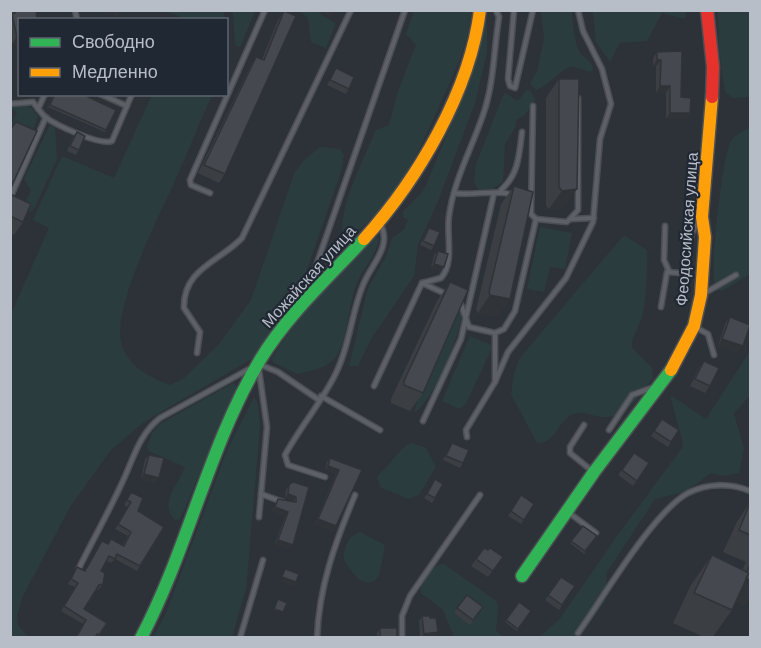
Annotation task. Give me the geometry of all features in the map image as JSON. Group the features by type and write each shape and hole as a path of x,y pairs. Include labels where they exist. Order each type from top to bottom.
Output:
{"main road":[{"name":"Можайская улица","path":"141,638 157,610 220,445 258,364 272,342 303,304 380,221 418,170 472,55 480,10"},
{"name":"Феодосийская улица","path":"522,576 594,472 662,385 683,352 694,326 701,295 705,237 702,217 712,98 713,67 707,10"}],"lane":[{"path":"228,94 265,10"},
{"path":"197,353 200,332 184,308 187,287 194,274 234,247 242,238 351,10"},
{"path":"303,304 405,10"},
{"path":"374,386 422,283 426,280 437,279 444,274 450,251 449,217 454,194 491,87 499,17 496,10"},
{"path":"514,10 508,79 510,86 515,88 533,10"},
{"path":"467,437 466,430 495,382 508,352 566,278 594,218 600,140 611,104 602,69 583,31 578,10"},
{"path":"572,219 579,206 579,101 574,89"},
{"path":"38,109 44,96"},
{"path":"104,96 127,106"},
{"path":"10,104 33,102 46,117 95,141 106,143 112,141 131,96"},
{"path":"210,193 191,185 190,180 227,96"},
{"path":"531,214 533,106"},
{"path":"10,198 46,117"},
{"path":"501,191 510,182 518,166 522,132"},
{"path":"454,194 471,196 501,191 512,195 536,219 557,223 572,219 594,218"},
{"path":"423,421 461,339 494,192"},
{"path":"669,271 680,273 684,271 692,233 702,217"},
{"path":"459,299 469,327 495,333 504,329 515,311 536,219"},
{"path":"325,477 288,465 284,459 300,426 336,373 344,355 363,285 380,257 384,231 380,221"},
{"path":"661,307 669,271 664,260 665,226"},
{"path":"701,295 736,275"},
{"path":"422,283 451,296"},
{"path":"694,326 708,334 714,355"},
{"path":"495,333 495,382"},
{"path":"258,364 278,372 320,398 380,430"},
{"path":"258,364 266,410 259,517"},
{"path":"79,568 124,479 143,435 149,427 160,418 258,364"},
{"path":"609,430 632,395 662,385"},
{"path":"584,424 570,447 570,453 594,472"},
{"path":"264,456 271,461"},
{"path":"578,633 659,517 688,493 724,484 750,491"},
{"path":"261,494 290,504"},
{"path":"317,638 319,603 329,560 355,495"},
{"path":"402,638 402,616 419,578 440,555 480,495"},
{"path":"567,512 596,533"},
{"path":"240,638 263,560"}],"shaded area":[{"path":"593,10 686,11 685,19 662,13 647,41 620,43 610,62 596,42"},
{"path":"166,11 224,11 224,18 184,18"},
{"path":"233,11 255,11 240,47 235,45"},
{"path":"300,11 321,11 320,14 336,23 326,48 311,42 308,18"},
{"path":"414,11 471,11 464,46 433,121 404,176 393,193 366,224 350,237 345,236 343,227 347,200 376,130 389,125 398,91 416,45 406,34"},
{"path":"541,11 571,11 578,50 590,62 593,69 591,72 571,66 536,90 530,83 537,72 544,39"},
{"path":"718,11 750,11 750,97 733,98 725,92 719,50"},
{"path":"487,22 487,52 475,103 438,201 418,245 414,276 371,339 358,366 349,366 368,288 386,257 392,238 404,230 408,220 403,217 403,211 421,194 426,185 470,79"},
{"path":"526,90 530,90 535,100 525,115 516,120 516,126 505,144 503,182 492,189 479,190 474,183 476,164 502,98 505,93 518,101"},
{"path":"152,96 212,96 139,260 120,326 121,342 133,364 170,385 183,379 219,344 251,300 294,174 303,161 320,147 340,149 344,155 341,172 298,295 253,358 144,422 111,450 70,507 23,596 17,616 18,625 28,637 11,637 11,314 49,228 33,220 62,156 114,178"},
{"path":"24,105 30,107 38,116 28,144 10,137 11,126 17,112 11,108"},
{"path":"50,125 55,127 57,159 35,207 30,212 21,212 31,190 24,179"},
{"path":"750,127 750,274 722,291 716,289 714,262 724,168 731,141"},
{"path":"540,227 572,233 565,269 550,267 544,292 527,289"},
{"path":"624,235 647,250 644,309 632,348 652,368 653,378 638,398 619,414 612,417 599,417 575,413 567,418 548,440 537,443 511,394 519,359"},
{"path":"377,237 379,239 375,252 353,293 345,336 337,355 325,366 297,374 273,362 272,358 282,342 306,311 371,240"},
{"path":"458,310 462,311 458,333 445,366 429,396 414,412 420,394"},
{"path":"470,336 493,346 465,405 459,409 442,401"},
{"path":"750,351 750,395 734,414 744,448 739,473 723,476 711,473 685,492 655,499 607,572 605,601 580,637 538,638 559,620 682,448 683,443 670,395 706,419"},
{"path":"233,383 237,387 180,519 175,520 170,514 169,500 185,467 149,451 147,447 152,433 160,424"},
{"path":"254,397 258,404 260,426 248,568 246,589 232,637 153,637 166,613 228,448"},
{"path":"412,443 426,448 436,467 419,495 408,499 380,487 377,477 406,445"},
{"path":"360,532 385,545 379,576 369,583 359,579 344,559 348,542"},
{"path":"444,564 495,600 498,606 496,631 503,637 454,637 443,610 421,593 422,583 427,574 435,567"}],"building":[{"path":"15,10 36,10 37,18 18,18 17,37 12,14"},
{"path":"284,11 296,16 225,174 204,165 256,57 264,60"},
{"path":"682,51 681,97 691,98 690,113 670,113 670,86 660,86 661,60 657,60 657,52"},
{"path":"336,68 354,77 349,89 330,80"},
{"path":"559,79 579,79 577,189 562,191 559,187"},
{"path":"54,96 86,96 116,110 106,130 50,105"},
{"path":"16,122 37,131 10,189 10,130"},
{"path":"77,132 85,136 79,150 70,146"},
{"path":"514,186 533,192 510,299 490,295 489,292"},
{"path":"10,194 31,204 23,222 10,216"},
{"path":"429,228 440,232 434,246 423,241"},
{"path":"438,251 448,254 444,267 434,264"},
{"path":"450,282 468,290 423,393 404,385 404,381"},
{"path":"730,317 750,325 743,346 722,339"},
{"path":"704,361 719,368 710,386 695,379"},
{"path":"662,419 679,430 671,442 654,431"},
{"path":"452,443 469,450 463,463 446,456"},
{"path":"634,453 649,463 637,481 622,470"},
{"path":"149,455 164,458 159,478 144,474"},
{"path":"330,458 362,470 336,526 318,519 339,470 328,466"},
{"path":"435,479 443,484 435,498 427,494"},
{"path":"293,482 309,487 293,545 278,540 288,512 275,507 278,499 296,502 296,497 288,494 289,485"},
{"path":"131,492 143,498 138,511 164,527 140,566 117,554 115,559 109,556 101,571 105,573 103,584 99,585 84,609 107,623 95,638 76,638 86,620 64,606 78,583 71,579 77,567 85,571 102,541 108,544 111,539 124,546 131,532 118,524 131,502 127,500"},
{"path":"521,495 534,504 524,520 511,511"},
{"path":"750,503 750,535 739,530"},
{"path":"583,526 597,536 585,551 571,541"},
{"path":"484,548 488,550 490,548 503,557 493,571 476,559"},
{"path":"712,555 749,573 732,610 694,593"},
{"path":"750,564 750,580 746,578"},
{"path":"285,569 299,574 296,582 282,577"},
{"path":"561,577 575,586 562,605 548,595"},
{"path":"467,595 483,607 473,620 457,608"},
{"path":"278,599 287,603 283,612 274,609"},
{"path":"519,602 531,611 518,629 506,620"},
{"path":"422,616 436,618 438,632 424,634"},
{"path":"380,628 397,628 397,638 380,638"}],"traffic: fast":[{"path":"141,638 158,604 226,427 260,360 283,327 364,239"},
{"path":"522,576 594,472 671,370"}],"traffic: slow":[{"path":"364,239 404,189 439,132 465,72 480,10"},
{"path":"671,370 694,326 701,295 705,237 702,217 712,97"}],"traffic: jam":[{"path":"707,10 713,67 712,97"}]}
